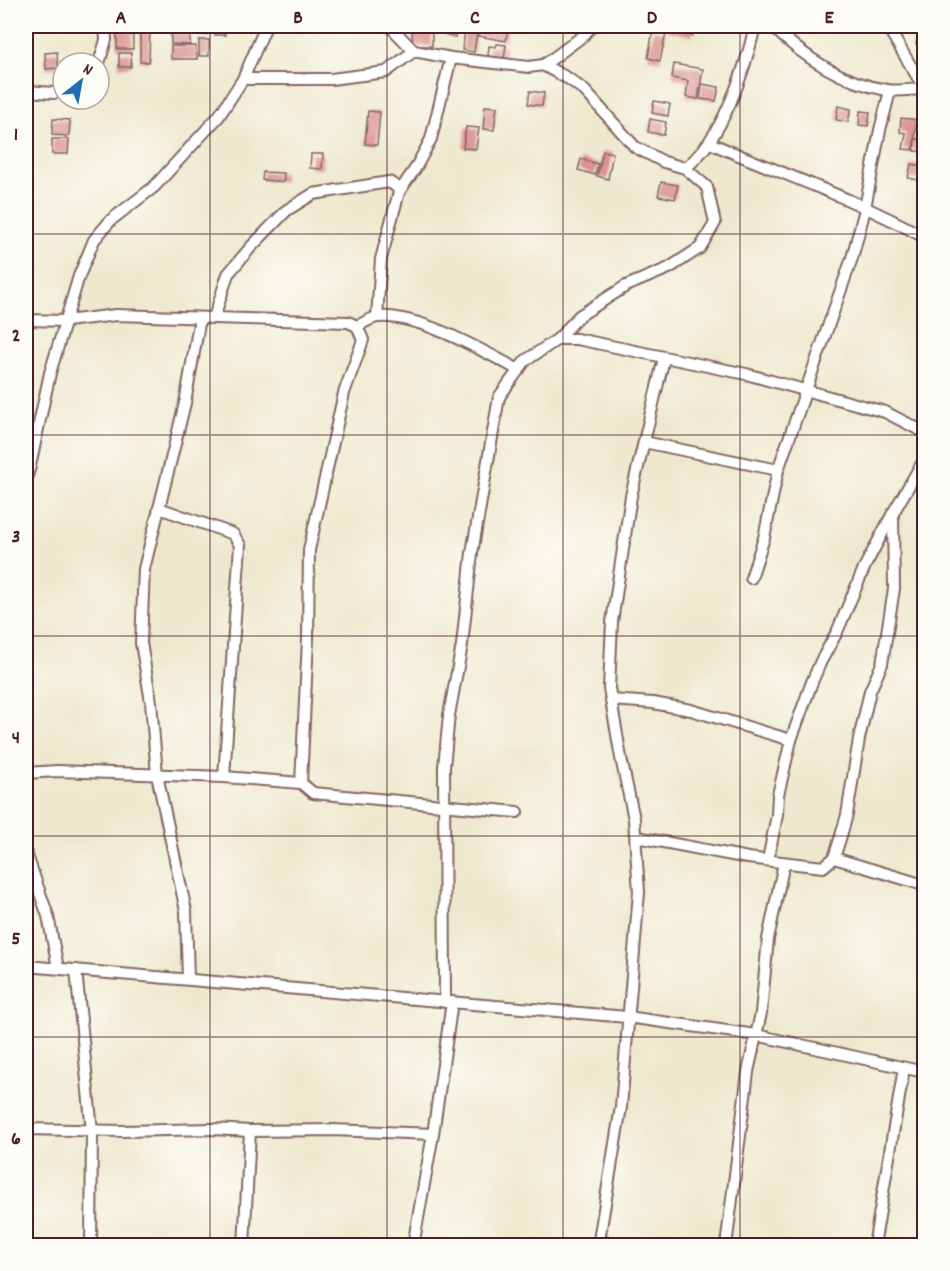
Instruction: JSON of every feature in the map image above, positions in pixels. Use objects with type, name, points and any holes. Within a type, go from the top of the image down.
[{"type":"street","points":[[103,51],[106,40],[105,26]]},
{"type":"street","points":[[26,480],[50,373],[79,276],[93,240],[111,219],[154,187],[219,116],[243,79],[266,26]]},
{"type":"street","points":[[390,26],[414,51],[451,58],[529,67],[543,66],[569,79],[585,92],[635,147],[664,162],[685,168],[707,188],[715,223],[700,248],[669,268],[626,286],[579,316],[558,339],[525,361],[499,397],[472,552],[462,645],[449,715],[443,805],[448,1002],[433,1134],[413,1245]]},
{"type":"street","points":[[543,66],[583,36],[592,26]]},
{"type":"street","points":[[685,168],[699,158],[710,143],[730,103],[755,26]]},
{"type":"street","points":[[772,26],[822,66],[855,82],[890,91],[924,88],[887,26]]},
{"type":"street","points":[[243,79],[332,79],[386,72],[414,51]]},
{"type":"street","points":[[377,316],[381,259],[399,192],[415,169],[431,139],[451,58]]},
{"type":"street","points":[[26,91],[51,93]]},
{"type":"street","points":[[751,578],[764,538],[778,470],[852,258],[865,206],[879,130],[890,91]]},
{"type":"street","points":[[710,143],[865,206],[924,237]]},
{"type":"street","points":[[214,318],[228,274],[250,247],[287,210],[313,194],[389,182],[397,187],[399,192]]},
{"type":"street","points":[[26,320],[66,321],[116,315],[348,322],[357,326],[363,340],[344,393],[309,550],[308,639],[301,783]]},
{"type":"street","points":[[357,326],[377,316],[409,320],[465,341],[519,370]]},
{"type":"street","points":[[188,979],[186,911],[157,775],[151,702],[141,643],[144,569],[185,403],[200,318]]},
{"type":"street","points":[[558,339],[577,339],[746,374],[885,412],[924,432]]},
{"type":"street","points":[[628,1245],[599,1243],[621,1107],[639,892],[636,837],[609,688],[612,622],[631,496],[664,358]]},
{"type":"street","points":[[644,442],[778,470]]},
{"type":"street","points":[[768,860],[777,815],[778,795],[791,740],[821,661],[837,633],[857,584],[893,513],[924,460]]},
{"type":"street","points":[[159,508],[233,534],[240,545],[224,777]]},
{"type":"street","points":[[636,837],[784,863],[823,867],[834,858],[847,815],[870,691],[882,664],[894,589],[893,513]]},
{"type":"street","points":[[611,700],[653,703],[691,710],[791,740]]},
{"type":"street","points":[[26,773],[57,771],[224,777],[301,783],[313,792],[517,812]]},
{"type":"street","points":[[26,853],[48,916],[58,968]]},
{"type":"street","points":[[834,858],[924,885]]},
{"type":"street","points":[[726,1245],[748,1072],[761,1013],[768,939],[784,863]]},
{"type":"street","points":[[26,966],[627,1017],[756,1035],[924,1072]]},
{"type":"street","points":[[76,970],[92,1131],[91,1245]]},
{"type":"street","points":[[874,1245],[904,1068]]},
{"type":"street","points":[[26,1129],[332,1130],[433,1134]]},
{"type":"street","points":[[244,1245],[250,1131]]},
{"type":"building","points":[[117,26],[133,26],[133,49],[117,49]]},
{"type":"building","points":[[140,26],[150,26],[149,62],[140,62]]},
{"type":"building","points":[[171,26],[206,26],[206,35],[190,35],[190,45],[171,44]]},
{"type":"building","points":[[215,26],[224,26],[225,35],[215,35]]},
{"type":"building","points":[[448,26],[457,26],[455,37],[446,35]]},
{"type":"building","points":[[466,26],[478,26],[474,52],[462,50]]},
{"type":"building","points":[[480,26],[508,28],[506,41],[478,36]]},
{"type":"building","points":[[667,26],[694,26],[692,36],[666,30]]},
{"type":"building","points":[[412,30],[432,30],[432,46],[413,46]]},
{"type":"building","points":[[653,30],[666,33],[660,61],[648,58]]},
{"type":"building","points":[[919,31],[924,33],[924,46],[916,44]]},
{"type":"building","points":[[199,40],[209,40],[209,56],[199,56]]},
{"type":"building","points":[[497,44],[506,45],[504,59],[488,56],[489,46],[496,47]]},
{"type":"building","points":[[171,46],[196,46],[197,59],[171,59]]},
{"type":"building","points":[[51,52],[51,69],[46,69],[45,53]]},
{"type":"building","points":[[119,53],[131,53],[131,67],[119,67]]},
{"type":"building","points":[[674,64],[703,69],[698,99],[686,97],[688,81],[672,78]]},
{"type":"building","points":[[702,84],[719,87],[716,101],[700,99]]},
{"type":"building","points":[[530,91],[544,93],[542,106],[528,104]]},
{"type":"building","points":[[654,101],[670,104],[668,116],[652,113]]},
{"type":"building","points":[[485,106],[497,107],[494,130],[483,129]]},
{"type":"building","points":[[838,106],[851,109],[848,122],[836,120]]},
{"type":"building","points":[[368,111],[380,112],[377,145],[365,144]]},
{"type":"building","points":[[860,111],[870,112],[868,126],[859,125]]},
{"type":"building","points":[[901,118],[917,120],[913,150],[903,149],[906,133],[900,132]]},
{"type":"building","points":[[53,119],[70,120],[69,136],[52,135]]},
{"type":"building","points":[[650,119],[666,122],[664,135],[648,132]]},
{"type":"building","points":[[466,127],[479,128],[476,149],[463,148]]},
{"type":"building","points":[[52,139],[69,139],[68,154],[52,154]]},
{"type":"building","points":[[915,139],[924,140],[924,152],[914,151]]},
{"type":"building","points":[[603,151],[613,153],[608,179],[597,176]]},
{"type":"building","points":[[311,154],[323,154],[322,169],[310,168]]},
{"type":"building","points":[[581,159],[598,164],[595,175],[578,170]]},
{"type":"building","points":[[911,164],[924,166],[924,181],[908,178]]},
{"type":"building","points":[[263,172],[284,173],[284,182],[262,180]]},
{"type":"building","points":[[661,182],[678,185],[675,199],[658,196]]}]
